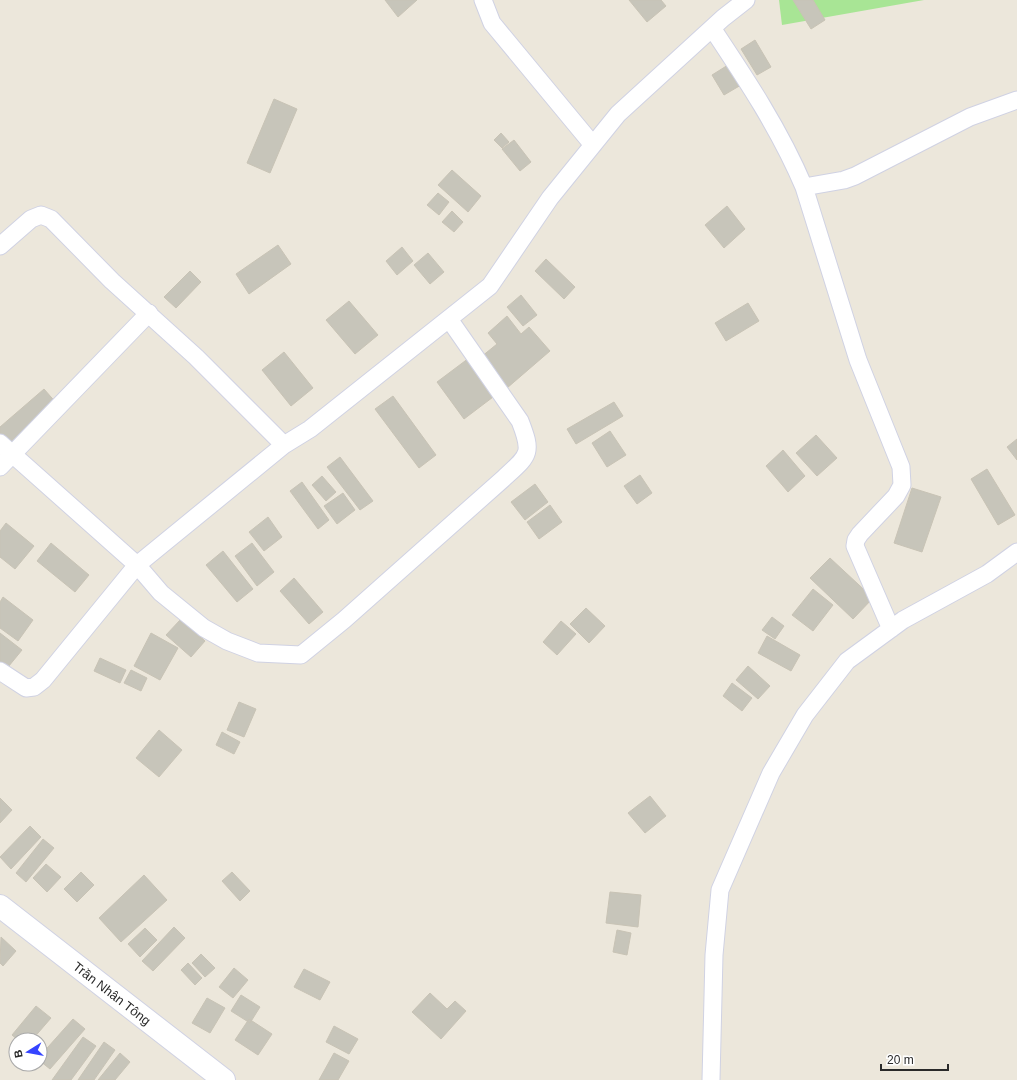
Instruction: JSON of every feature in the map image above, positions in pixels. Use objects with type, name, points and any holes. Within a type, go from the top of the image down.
[{"type":"street","points":[[483,0],[492,23],[593,145]]},
{"type":"street","points":[[0,671],[26,688],[34,687],[43,680],[137,565],[284,445],[310,429],[490,286],[550,198],[618,114],[712,28],[746,0]]},
{"type":"street","points":[[712,28],[770,117],[804,186],[858,360],[901,467],[902,485],[899,491],[860,534],[856,540],[855,546],[891,629]]},
{"type":"street","points":[[804,186],[844,180],[855,176],[970,117],[1017,100]]},
{"type":"street","points":[[0,246],[31,219],[41,215],[51,219],[112,281],[196,357],[284,445]]},
{"type":"street","points":[[0,467],[149,313]]},
{"type":"street","points":[[0,443],[137,565],[161,593],[204,628],[227,641],[258,653],[302,655],[350,615],[504,478],[524,460],[527,454],[526,438],[520,421],[449,319]]},
{"type":"street","points":[[711,1080],[714,955],[720,890],[771,773],[805,714],[847,661],[903,620],[987,574],[1017,552]]},
{"type":"street","name":"Trần Nhân Tông","points":[[0,906],[224,1080]]},
{"type":"green space","points":[[779,0],[924,0],[782,25]]},
{"type":"building","points":[[385,0],[417,0],[398,17]]},
{"type":"building","points":[[629,0],[661,0],[666,6],[647,22]]},
{"type":"building","points":[[793,0],[813,0],[825,20],[811,29]]},
{"type":"building","points":[[755,40],[771,67],[757,75],[741,49]]},
{"type":"building","points":[[728,65],[741,85],[724,95],[712,75]]},
{"type":"building","points":[[274,99],[297,109],[270,173],[247,163]]},
{"type":"building","points":[[501,133],[509,142],[502,148],[494,140]]},
{"type":"building","points":[[514,140],[531,162],[520,171],[502,149]]},
{"type":"building","points":[[452,170],[481,196],[468,212],[438,185]]},
{"type":"building","points":[[438,193],[449,202],[439,215],[427,205]]},
{"type":"building","points":[[727,206],[745,229],[724,248],[705,225]]},
{"type":"building","points":[[452,211],[463,222],[454,232],[442,222]]},
{"type":"building","points":[[278,245],[291,264],[249,294],[236,274]]},
{"type":"building","points":[[402,247],[413,261],[397,275],[386,261]]},
{"type":"building","points":[[428,253],[444,272],[430,284],[414,265]]},
{"type":"building","points":[[546,259],[575,287],[564,299],[535,271]]},
{"type":"building","points":[[190,271],[201,282],[176,308],[164,297]]},
{"type":"building","points":[[521,295],[537,315],[523,326],[507,307]]},
{"type":"building","points":[[349,301],[378,335],[355,354],[326,320]]},
{"type":"building","points":[[748,303],[759,321],[726,341],[715,323]]},
{"type":"building","points":[[507,316],[521,334],[529,327],[550,351],[507,388],[481,357],[497,344],[488,333]]},
{"type":"building","points":[[284,352],[313,388],[291,406],[262,370]]},
{"type":"building","points":[[469,358],[497,394],[464,419],[437,382]]},
{"type":"building","points":[[44,389],[58,405],[11,446],[0,433],[0,427]]},
{"type":"building","points":[[393,396],[436,455],[419,468],[375,409]]},
{"type":"building","points":[[614,402],[623,416],[576,444],[567,429]]},
{"type":"building","points":[[610,431],[626,455],[607,467],[592,443]]},
{"type":"building","points":[[816,435],[837,458],[817,476],[796,453]]},
{"type":"building","points":[[1017,439],[1017,460],[1007,447]]},
{"type":"building","points":[[783,450],[805,476],[788,492],[766,466]]},
{"type":"building","points":[[340,457],[373,501],[360,510],[327,467]]},
{"type":"building","points":[[987,469],[1015,515],[998,525],[971,479]]},
{"type":"building","points":[[640,475],[652,493],[637,504],[624,486]]},
{"type":"building","points":[[322,476],[336,492],[326,501],[312,485]]},
{"type":"building","points":[[302,482],[329,520],[318,529],[290,491]]},
{"type":"building","points":[[535,484],[548,502],[525,520],[511,502]]},
{"type":"building","points":[[912,488],[941,497],[922,552],[894,543]]},
{"type":"building","points":[[343,493],[355,510],[337,524],[324,506]]},
{"type":"building","points":[[550,505],[562,522],[539,539],[527,522]]},
{"type":"building","points":[[268,517],[282,537],[264,551],[249,532]]},
{"type":"building","points":[[6,523],[34,546],[15,569],[0,557],[0,531]]},
{"type":"building","points":[[51,543],[89,575],[75,592],[37,561]]},
{"type":"building","points":[[252,543],[274,572],[257,586],[235,556]]},
{"type":"building","points":[[223,551],[253,589],[237,602],[206,565]]},
{"type":"building","points":[[830,558],[873,598],[853,619],[810,578]]},
{"type":"building","points":[[294,578],[323,612],[309,624],[280,591]]},
{"type":"building","points":[[813,589],[833,605],[813,631],[792,615]]},
{"type":"building","points":[[3,597],[33,620],[18,641],[0,628],[0,602]]},
{"type":"building","points":[[586,608],[605,626],[589,643],[570,624]]},
{"type":"building","points":[[772,617],[784,626],[775,639],[762,630]]},
{"type":"building","points":[[181,619],[205,641],[191,657],[166,635]]},
{"type":"building","points":[[561,621],[576,634],[557,655],[543,642]]},
{"type":"building","points":[[0,633],[22,650],[4,672],[0,669]]},
{"type":"building","points":[[151,633],[178,648],[160,680],[134,666]]},
{"type":"building","points":[[767,636],[800,655],[791,671],[758,653]]},
{"type":"building","points":[[100,658],[126,670],[120,683],[94,671]]},
{"type":"building","points":[[748,666],[770,686],[758,699],[736,680]]},
{"type":"building","points":[[131,670],[147,678],[141,691],[124,683]]},
{"type":"building","points":[[732,683],[752,698],[742,711],[723,696]]},
{"type":"building","points":[[239,702],[256,709],[244,737],[227,730]]},
{"type":"building","points":[[159,730],[182,750],[159,777],[136,758]]},
{"type":"building","points":[[222,732],[240,742],[234,754],[216,745]]},
{"type":"building","points":[[650,796],[666,816],[645,833],[628,813]]},
{"type":"building","points":[[0,798],[12,810],[0,823]]},
{"type":"building","points":[[30,826],[41,837],[11,869],[0,857]]},
{"type":"building","points":[[43,839],[54,848],[26,882],[16,873]]},
{"type":"building","points":[[46,864],[61,877],[47,892],[33,878]]},
{"type":"building","points":[[81,872],[94,885],[77,902],[64,889]]},
{"type":"building","points":[[232,872],[250,891],[240,901],[222,881]]},
{"type":"building","points":[[144,875],[167,900],[121,942],[99,918]]},
{"type":"building","points":[[610,892],[641,895],[638,927],[606,923]]},
{"type":"building","points":[[174,927],[185,938],[153,971],[142,961]]},
{"type":"building","points":[[145,928],[157,940],[140,957],[128,944]]},
{"type":"building","points":[[617,930],[631,933],[627,955],[613,952]]},
{"type":"building","points":[[1,937],[16,951],[3,966],[0,963]]},
{"type":"building","points":[[201,954],[215,968],[205,977],[192,963]]},
{"type":"building","points":[[188,963],[202,978],[195,985],[181,970]]},
{"type":"building","points":[[234,968],[248,980],[233,998],[219,987]]},
{"type":"building","points":[[304,969],[330,982],[320,1000],[294,987]]},
{"type":"building","points":[[430,993],[447,1009],[455,1001],[466,1011],[441,1039],[412,1012]]},
{"type":"building","points":[[241,995],[260,1007],[250,1023],[231,1011]]},
{"type":"building","points":[[207,998],[225,1008],[210,1033],[192,1023]]},
{"type":"building","points":[[36,1006],[51,1018],[39,1032],[14,1032]]},
{"type":"building","points":[[73,1019],[85,1029],[50,1069],[48,1067],[48,1047]]},
{"type":"building","points":[[249,1019],[272,1034],[258,1055],[235,1040]]},
{"type":"building","points":[[334,1026],[358,1039],[349,1054],[326,1042]]},
{"type":"building","points":[[83,1037],[96,1046],[71,1080],[52,1080]]},
{"type":"building","points":[[104,1042],[115,1050],[94,1080],[78,1080]]},
{"type":"building","points":[[120,1053],[130,1062],[115,1080],[98,1080]]},
{"type":"building","points":[[334,1053],[349,1061],[338,1080],[319,1080]]}]
